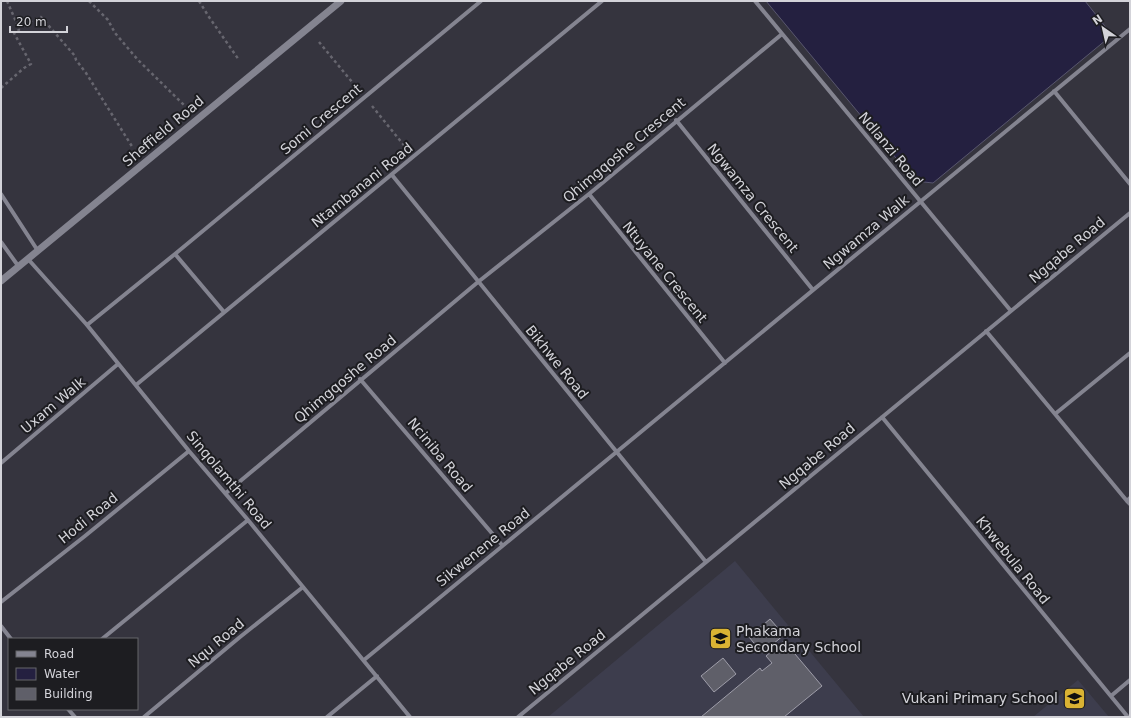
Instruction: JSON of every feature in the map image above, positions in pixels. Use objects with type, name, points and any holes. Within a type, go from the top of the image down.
[{"type":"street","name":"Sheffield Road","points":[[1,282],[341,1]]},
{"type":"street","name":"Somi Crescent","points":[[86,325],[175,254],[481,1]]},
{"type":"street","name":"Ntambanani Road","points":[[136,385],[602,1]]},
{"type":"street","name":"Ndlanzi Road","points":[[755,1],[1011,311]]},
{"type":"street","name":"Ngwamza Walk","points":[[616,452],[1130,29]]},
{"type":"street","name":"Qhimgqoshe Crescent","points":[[478,282],[589,194],[676,120],[782,34]]},
{"type":"street","points":[[1054,91],[1130,184]]},
{"type":"street","name":"Ngwamza Crescent","points":[[676,120],[813,290]]},
{"type":"street","name":"Bikhwe Road","points":[[392,175],[706,562]]},
{"type":"street","points":[[1,194],[38,251]]},
{"type":"street","name":"Ntuyane Crescent","points":[[589,194],[725,363]]},
{"type":"street","name":"Ngqabe Road","points":[[518,717],[1130,213]]},
{"type":"street","points":[[1,242],[19,267]]},
{"type":"street","points":[[175,254],[224,312]]},
{"type":"street","name":"Sinqolamthi Road","points":[[28,259],[86,325],[410,717]]},
{"type":"street","name":"Qhimgqoshe Road","points":[[226,493],[360,379],[478,282]]},
{"type":"street","points":[[986,331],[1129,501]]},
{"type":"street","points":[[1055,414],[1130,353]]},
{"type":"street","name":"Uxam Walk","points":[[1,463],[118,364]]},
{"type":"street","name":"Nciniba Road","points":[[360,379],[502,545]]},
{"type":"street","name":"Khwebula Road","points":[[882,417],[1128,717]]},
{"type":"street","name":"Hodi Road","points":[[1,602],[189,451]]},
{"type":"street","name":"Sikwenene Road","points":[[364,660],[616,452]]},
{"type":"street","points":[[103,638],[248,520]]},
{"type":"street","name":"Nqu Road","points":[[144,717],[303,587]]},
{"type":"street","points":[[1,626],[10,638]]},
{"type":"street","points":[[328,717],[377,676]]},
{"type":"street","points":[[1111,696],[1130,680]]},
{"type":"path","points":[[1,88],[24,68],[31,64],[18,44],[14,33],[19,30],[18,26],[7,1]]},
{"type":"path","points":[[89,1],[108,20],[115,34],[138,60],[185,106]]},
{"type":"path","points":[[199,1],[208,18],[239,60]]},
{"type":"path","points":[[18,26],[42,17],[76,56],[76,60],[86,73],[133,148]]},
{"type":"shaded area","name":"Phakama Secondary School","points":[[735,561],[864,717],[548,717]]},
{"type":"shaded area","name":"Vukani Primary School","points":[[1078,680],[1109,717],[1033,717]]},
{"type":"water","points":[[766,1],[1085,1],[1112,35],[933,183],[915,181]]},
{"type":"building","points":[[770,619],[784,635],[762,653],[749,637]]},
{"type":"building","points":[[784,641],[822,686],[784,717],[701,717],[760,668],[762,671],[772,663],[766,656]]},
{"type":"building","points":[[723,658],[736,674],[714,692],[701,676]]},
{"type":"place","name":"Phakama Secondary School","points":[[721,639]]},
{"type":"place","name":"Vukani Primary School","points":[[1074,698]]}]
